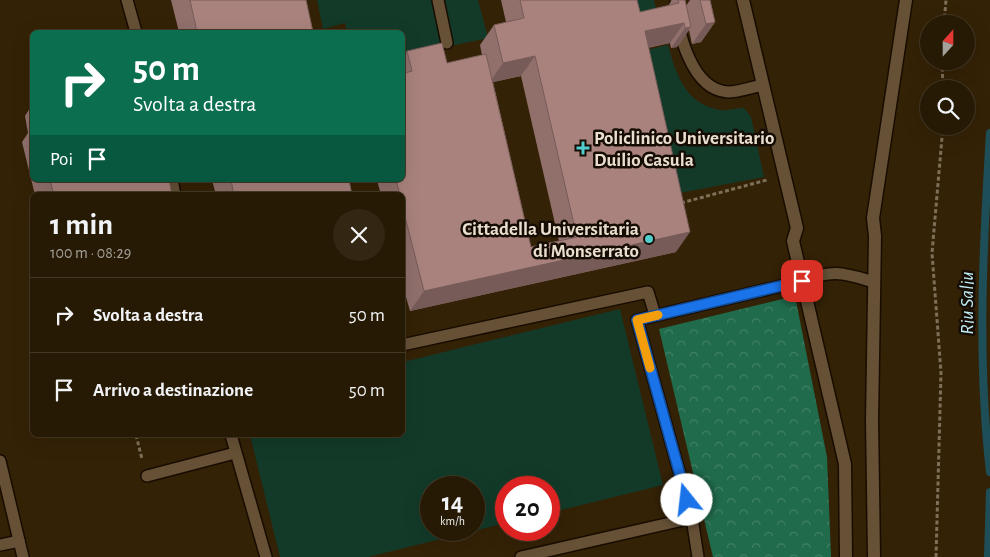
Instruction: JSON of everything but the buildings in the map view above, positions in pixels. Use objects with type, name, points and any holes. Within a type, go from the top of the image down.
[{"type":"street","points":[[743,0],[797,228],[793,241],[845,464],[846,557]]},
{"type":"street","points":[[874,557],[872,420],[875,236],[873,218],[906,0]]},
{"type":"lane","points":[[127,0],[135,30]]},
{"type":"lane","points":[[438,0],[447,43]]},
{"type":"lane","points":[[676,0],[685,52],[693,69],[709,84],[727,92],[763,85]]},
{"type":"lane","points":[[698,557],[692,518],[637,320],[802,281],[822,274],[842,272],[874,282]]},
{"type":"lane","points":[[405,344],[648,292],[655,315]]},
{"type":"lane","points":[[231,437],[266,557]]},
{"type":"lane","points":[[147,476],[235,453]]},
{"type":"lane","points":[[0,461],[2,480],[23,557]]},
{"type":"lane","points":[[521,557],[692,518]]},
{"type":"lane","points":[[0,546],[19,541]]},
{"type":"path","points":[[945,15],[946,0]]},
{"type":"path","points":[[936,557],[940,373],[932,252],[942,135]]},
{"type":"path","points":[[674,205],[784,176]]},
{"type":"path","points":[[137,437],[147,476]]},
{"type":"green space","points":[[317,0],[478,0],[488,38],[405,56],[405,30],[347,30],[345,23],[323,29]]},
{"type":"green space","points":[[628,0],[654,0],[659,22],[633,27]]},
{"type":"green space","points":[[668,45],[684,87],[699,102],[721,110],[744,108],[751,117],[764,177],[669,195],[633,53]]},
{"type":"green space","points":[[795,296],[827,457],[831,557],[713,557],[659,329]]},
{"type":"green space","points":[[620,309],[663,485],[560,510],[560,476],[495,476],[495,526],[485,528],[485,476],[420,476],[420,541],[433,541],[368,557],[280,557],[250,437],[405,437],[405,362]]},
{"type":"waterway","name":"Riu Saliu","points":[[990,133],[982,302],[982,345],[990,472]]},
{"type":"waterway","name":"Riu Saliu","points":[[988,557],[990,492]]},
{"type":"slow traffic","points":[[650,368],[637,320],[658,315]]},
{"type":"place","name":"Policlinico Universitario Duilio Casula","points":[[583,148]]},
{"type":"place","name":"Cittadella Universitaria di Monserrato","points":[[649,239]]},
{"type":"route","points":[[687,500],[637,320],[802,281]]}]
